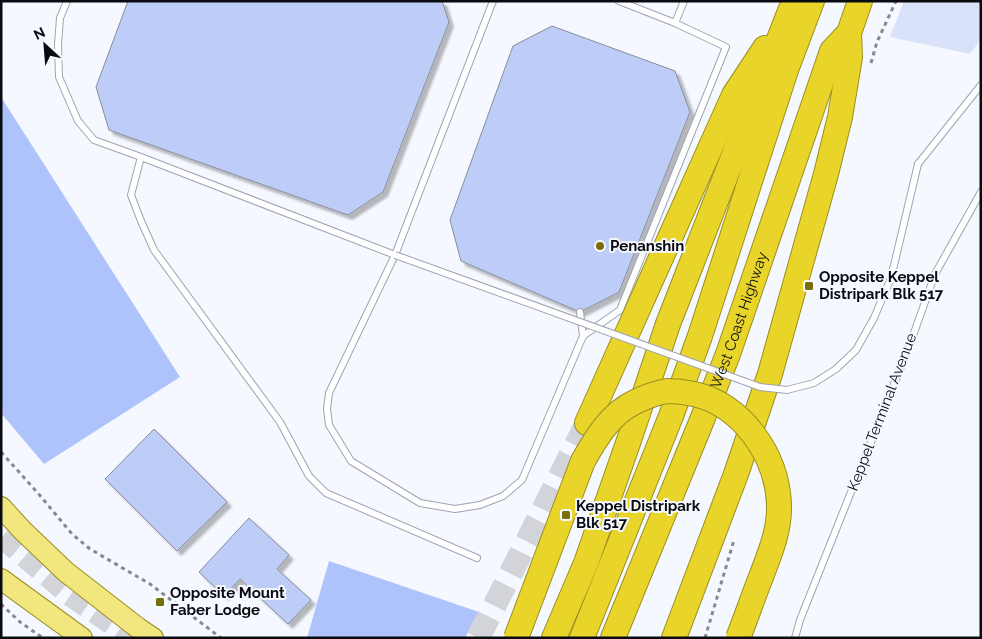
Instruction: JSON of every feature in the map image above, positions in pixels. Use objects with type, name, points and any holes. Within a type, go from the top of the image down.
[{"type":"highway","name":"West Coast Highway","points":[[583,635],[672,416],[700,336],[786,70],[812,1]]},
{"type":"highway","name":"West Coast Highway","points":[[613,636],[728,354],[832,51],[849,33],[860,1]]},
{"type":"highway","points":[[586,423],[734,95],[792,6]]},
{"type":"highway","points":[[554,638],[589,554],[668,324],[792,6]]},
{"type":"highway","points":[[674,638],[733,483],[773,365],[840,117],[850,57],[849,33]]},
{"type":"highway","points":[[516,638],[583,461],[595,440],[617,414],[633,402],[652,394],[668,391],[706,397],[722,405],[749,429],[762,446],[771,465],[779,503],[779,518],[775,539],[738,638]]},
{"type":"main road","points":[[1,507],[66,572],[153,638]]},
{"type":"main road","points":[[1,579],[82,638]]},
{"type":"lane","points":[[68,1],[60,18],[58,44],[59,77],[78,121],[94,140],[395,255],[760,387],[788,390],[814,383],[836,369],[856,350],[874,318],[891,278],[918,164],[981,85]]},
{"type":"lane","points":[[493,1],[395,255],[329,393],[327,409],[329,424],[351,461],[420,503],[455,508],[480,505],[503,496],[522,480],[584,336],[620,310],[726,47],[675,23],[621,2]]},
{"type":"lane","points":[[675,23],[684,1]]},
{"type":"lane","points":[[141,157],[131,195],[154,250],[280,422],[309,476],[326,494],[477,558]]},
{"type":"lane","name":"Keppel Terminal Avenue","points":[[795,638],[800,620],[910,344],[935,274],[981,192]]},
{"type":"lane","points":[[580,312],[584,336]]},
{"type":"path","points":[[1,452],[72,534],[90,549],[150,584],[221,638]]},
{"type":"path","points":[[1,604],[20,622],[43,638]]},
{"type":"shaded area","points":[[904,1],[981,1],[981,39],[970,54],[890,37]]},
{"type":"shaded area","points":[[1,97],[180,377],[44,464],[1,413]]},
{"type":"shaded area","points":[[329,561],[479,612],[465,638],[307,638]]},
{"type":"building","points":[[128,1],[442,1],[449,22],[383,192],[348,215],[109,130],[96,87]]},
{"type":"building","points":[[552,26],[675,71],[690,112],[619,292],[580,312],[461,261],[450,220],[513,46]]},
{"type":"building","points":[[154,429],[227,502],[177,551],[105,479]]},
{"type":"building","points":[[249,518],[289,555],[277,569],[311,600],[288,624],[240,579],[224,596],[199,572]]},
{"type":"tunnel","points":[[478,638],[587,423]]},
{"type":"tunnel","points":[[1,538],[68,595],[130,638]]},
{"type":"place","name":"Penanshin","points":[[600,246]]},
{"type":"place","name":"Opposite Keppel Distripark Blk 517","points":[[809,286]]},
{"type":"place","name":"Keppel Distripark Blk 517","points":[[566,515]]},
{"type":"place","name":"Opposite Mount Faber Lodge","points":[[160,602]]}]
